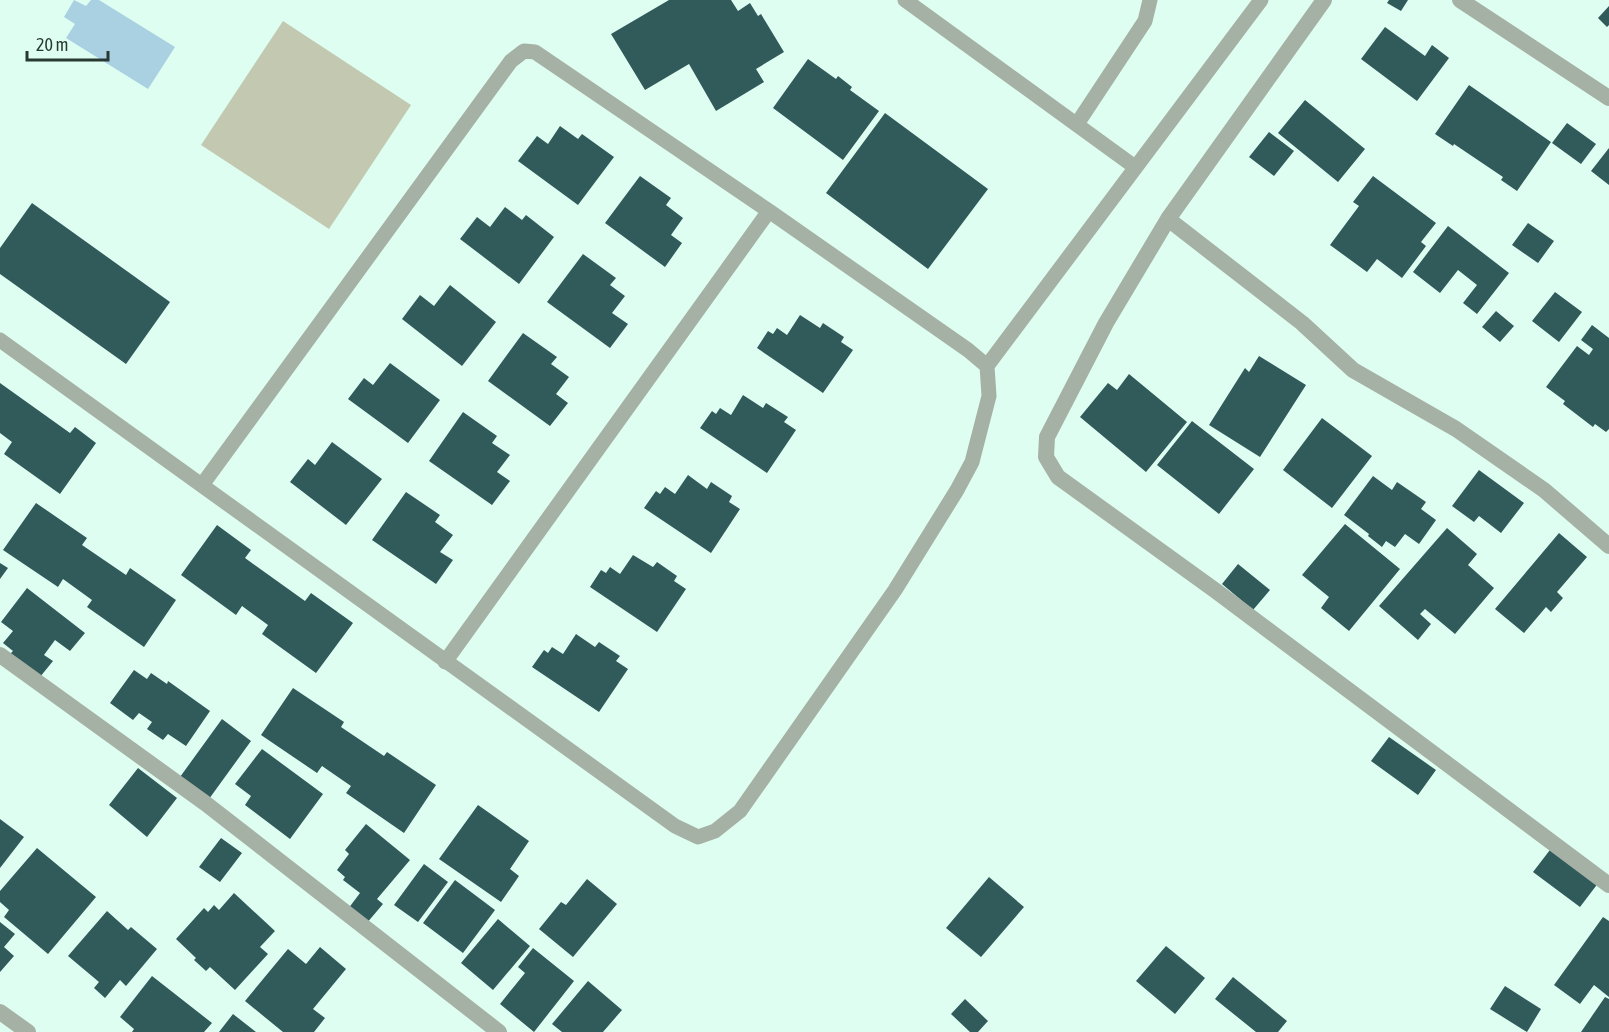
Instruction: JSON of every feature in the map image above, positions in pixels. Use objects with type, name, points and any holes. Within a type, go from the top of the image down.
[{"type":"street","points":[[1324,0],[1168,219],[1106,323],[1047,437],[1046,457],[1058,477],[1216,591],[1609,885]]},
{"type":"street","points":[[1470,3],[1609,98]]},
{"type":"street","points":[[1168,219],[1302,322],[1353,370],[1456,429],[1544,489],[1609,546]]},
{"type":"street","points":[[0,655],[206,803],[499,1032]]},
{"type":"street","points":[[0,1012],[28,1032]]},
{"type":"lane","points":[[905,0],[1135,167]]},
{"type":"lane","points":[[1077,124],[1145,21],[1150,0]]},
{"type":"lane","points":[[0,340],[675,826],[698,837],[715,831],[740,811],[895,590],[972,462],[989,396],[987,366],[1261,0]]},
{"type":"lane","points":[[202,485],[511,61],[524,51],[535,52],[769,211],[968,350],[987,366]]},
{"type":"lane","points":[[446,662],[769,211]]},
{"type":"green space","points":[[283,21],[411,105],[329,229],[201,145]]},
{"type":"water","points":[[74,0],[86,6],[91,0],[99,0],[175,47],[148,89],[66,38],[75,24],[64,17]]},
{"type":"building","points":[[669,0],[731,0],[738,11],[750,3],[758,16],[761,14],[784,52],[756,69],[764,82],[716,111],[689,64],[645,90],[611,34]]},
{"type":"building","points":[[1389,0],[1408,0],[1401,11],[1387,3]]},
{"type":"building","points":[[1609,6],[1609,25],[1607,27],[1598,18]]},
{"type":"building","points":[[1385,27],[1425,56],[1432,45],[1449,58],[1417,101],[1361,59]]},
{"type":"building","points":[[808,59],[836,79],[838,76],[852,87],[850,90],[879,111],[843,160],[773,108]]},
{"type":"building","points":[[1469,85],[1551,142],[1517,191],[1501,180],[1503,177],[1435,134]]},
{"type":"building","points":[[1305,100],[1365,149],[1338,182],[1278,133]]},
{"type":"building","points":[[885,113],[988,189],[928,269],[826,193]]},
{"type":"building","points":[[1567,123],[1596,144],[1581,164],[1552,143]]},
{"type":"building","points":[[560,126],[578,139],[582,134],[614,157],[578,205],[518,161],[537,136],[548,144]]},
{"type":"building","points":[[1269,132],[1294,151],[1274,176],[1249,157]]},
{"type":"building","points":[[1609,148],[1609,185],[1591,171]]},
{"type":"building","points":[[640,176],[671,198],[666,205],[683,218],[671,235],[682,243],[665,267],[605,223]]},
{"type":"building","points":[[1373,176],[1436,223],[1421,242],[1426,246],[1402,278],[1377,259],[1367,272],[1330,245],[1359,206],[1353,202]]},
{"type":"building","points":[[32,203],[170,302],[126,364],[0,274],[0,248]]},
{"type":"building","points":[[505,207],[522,220],[526,215],[554,237],[519,284],[460,239],[477,217],[490,227]]},
{"type":"building","points":[[1528,223],[1554,241],[1538,263],[1512,245]]},
{"type":"building","points":[[1448,226],[1509,273],[1477,314],[1463,303],[1477,285],[1458,270],[1440,293],[1413,272]]},
{"type":"building","points":[[583,254],[616,278],[610,285],[625,296],[612,313],[628,324],[610,348],[547,302]]},
{"type":"building","points":[[450,285],[496,322],[462,366],[402,319],[420,295],[434,306]]},
{"type":"building","points":[[1555,292],[1582,312],[1559,342],[1532,321]]},
{"type":"building","points":[[1496,311],[1514,326],[1500,342],[1482,327]]},
{"type":"building","points":[[800,315],[820,328],[823,323],[844,337],[841,342],[853,350],[823,393],[757,348],[768,331],[773,334],[777,328],[787,335]]},
{"type":"building","points":[[1592,325],[1609,338],[1609,429],[1606,432],[1595,424],[1593,427],[1563,404],[1565,401],[1546,387],[1577,346],[1589,355],[1593,349],[1581,340]]},
{"type":"building","points":[[523,333],[557,357],[551,364],[569,377],[556,394],[568,403],[550,426],[488,381]]},
{"type":"building","points":[[1259,356],[1306,385],[1260,457],[1209,425],[1245,368],[1249,372]]},
{"type":"building","points":[[390,363],[440,400],[408,443],[348,399],[364,378],[373,385]]},
{"type":"building","points":[[1129,374],[1187,422],[1146,472],[1080,417],[1108,383],[1117,390]]},
{"type":"building","points":[[0,383],[70,433],[75,427],[96,443],[60,494],[4,454],[12,442],[0,433]]},
{"type":"building","points":[[743,395],[763,408],[766,403],[788,417],[784,422],[796,430],[767,473],[700,428],[712,411],[716,414],[720,408],[731,415]]},
{"type":"building","points":[[463,412],[497,436],[492,443],[510,455],[497,472],[510,481],[492,505],[429,461]]},
{"type":"building","points":[[1322,418],[1372,456],[1332,508],[1283,470]]},
{"type":"building","points":[[1192,421],[1254,469],[1219,514],[1157,465]]},
{"type":"building","points":[[332,442],[382,479],[346,525],[290,482],[308,459],[315,465]]},
{"type":"building","points":[[1479,470],[1524,503],[1501,533],[1479,516],[1474,522],[1452,506]]},
{"type":"building","points":[[688,475],[707,489],[711,482],[732,496],[729,502],[740,509],[711,553],[644,508],[656,491],[660,494],[665,487],[675,494]]},
{"type":"building","points":[[1373,476],[1392,490],[1397,482],[1426,502],[1421,509],[1436,520],[1419,544],[1405,534],[1395,547],[1386,541],[1382,547],[1344,515]]},
{"type":"building","points":[[406,492],[440,515],[435,522],[453,535],[440,552],[453,560],[436,584],[372,540]]},
{"type":"building","points":[[36,503],[87,538],[82,545],[126,575],[130,568],[176,600],[144,647],[87,607],[92,600],[63,579],[58,587],[3,550]]},
{"type":"building","points":[[1345,524],[1400,569],[1349,631],[1321,608],[1329,597],[1302,575]]},
{"type":"building","points":[[217,525],[251,550],[245,558],[305,601],[311,593],[353,623],[316,673],[262,634],[268,625],[242,606],[236,615],[181,575]]},
{"type":"building","points":[[1447,528],[1477,554],[1468,565],[1494,588],[1455,634],[1425,609],[1420,614],[1431,624],[1418,640],[1379,606]]},
{"type":"building","points":[[1559,533],[1587,557],[1557,592],[1563,598],[1551,612],[1546,607],[1524,633],[1495,609]]},
{"type":"building","points":[[633,555],[653,567],[657,562],[677,576],[674,581],[686,589],[657,632],[590,587],[601,570],[606,573],[610,567],[620,574]]},
{"type":"building","points":[[0,563],[8,568],[0,579]]},
{"type":"building","points":[[1238,564],[1270,590],[1253,610],[1222,584]]},
{"type":"building","points":[[27,588],[85,633],[70,651],[55,640],[44,655],[53,661],[40,677],[10,654],[13,651],[3,643],[13,631],[1,622]]},
{"type":"building","points":[[576,634],[595,647],[599,642],[620,656],[616,661],[628,669],[599,712],[532,667],[544,650],[548,653],[552,647],[563,654]]},
{"type":"building","points":[[134,670],[147,679],[151,673],[167,684],[168,681],[210,711],[186,746],[168,734],[163,740],[147,729],[152,722],[139,713],[133,720],[110,703]]},
{"type":"building","points":[[293,688],[344,722],[341,727],[384,756],[387,752],[436,785],[404,833],[346,793],[351,786],[322,766],[317,773],[261,735]]},
{"type":"building","points":[[222,719],[251,741],[209,799],[180,777]]},
{"type":"building","points":[[1389,737],[1436,770],[1418,795],[1371,761]]},
{"type":"building","points":[[262,749],[323,794],[290,839],[245,805],[251,796],[235,784]]},
{"type":"building","points":[[138,768],[177,798],[147,837],[109,805]]},
{"type":"building","points":[[478,805],[529,841],[510,869],[519,876],[501,902],[439,859]]},
{"type":"building","points":[[0,819],[24,837],[0,868]]},
{"type":"building","points":[[366,824],[410,860],[377,899],[383,904],[366,924],[348,909],[360,893],[343,880],[345,877],[337,870],[349,854],[345,850]]},
{"type":"building","points":[[221,838],[242,853],[220,882],[199,867]]},
{"type":"building","points":[[1553,846],[1599,882],[1580,907],[1533,872]]},
{"type":"building","points":[[37,848],[96,897],[48,954],[4,917],[9,910],[0,902],[0,891]]},
{"type":"building","points":[[424,864],[448,882],[418,922],[394,905]]},
{"type":"building","points":[[989,877],[1024,907],[981,957],[946,928]]},
{"type":"building","points":[[587,879],[617,904],[573,957],[539,929],[561,902],[566,905]]},
{"type":"building","points":[[455,880],[495,910],[463,953],[423,923]]},
{"type":"building","points":[[234,893],[275,931],[260,947],[268,954],[235,990],[210,967],[206,971],[176,939],[204,908],[208,912],[214,905],[219,910]]},
{"type":"building","points":[[107,911],[128,930],[131,927],[157,949],[126,986],[120,980],[105,998],[94,988],[99,982],[68,956]]},
{"type":"building","points":[[1603,917],[1609,921],[1609,997],[1594,985],[1580,1004],[1554,985]]},
{"type":"building","points":[[498,919],[530,946],[493,990],[461,963]]},
{"type":"building","points":[[0,922],[15,934],[4,947],[14,956],[0,972]]},
{"type":"building","points":[[1166,946],[1205,978],[1175,1014],[1136,981]]},
{"type":"building","points":[[320,947],[346,969],[313,1009],[325,1018],[314,1032],[283,1032],[245,1001],[288,949],[306,964]]},
{"type":"building","points":[[533,948],[574,981],[534,1032],[500,1004],[525,973],[518,967]]},
{"type":"building","points":[[152,976],[212,1023],[204,1032],[132,1032],[134,1029],[120,1017]]},
{"type":"building","points":[[1233,977],[1287,1021],[1278,1032],[1256,1032],[1215,999]]},
{"type":"building","points":[[588,981],[622,1010],[603,1032],[562,1032],[552,1024]]},
{"type":"building","points":[[1505,986],[1541,1009],[1527,1032],[1490,1009]]},
{"type":"building","points":[[1605,997],[1609,999],[1609,1032],[1581,1032]]},
{"type":"building","points":[[965,999],[988,1021],[978,1032],[970,1032],[951,1014]]},
{"type":"building","points":[[233,1014],[256,1032],[219,1032]]}]
